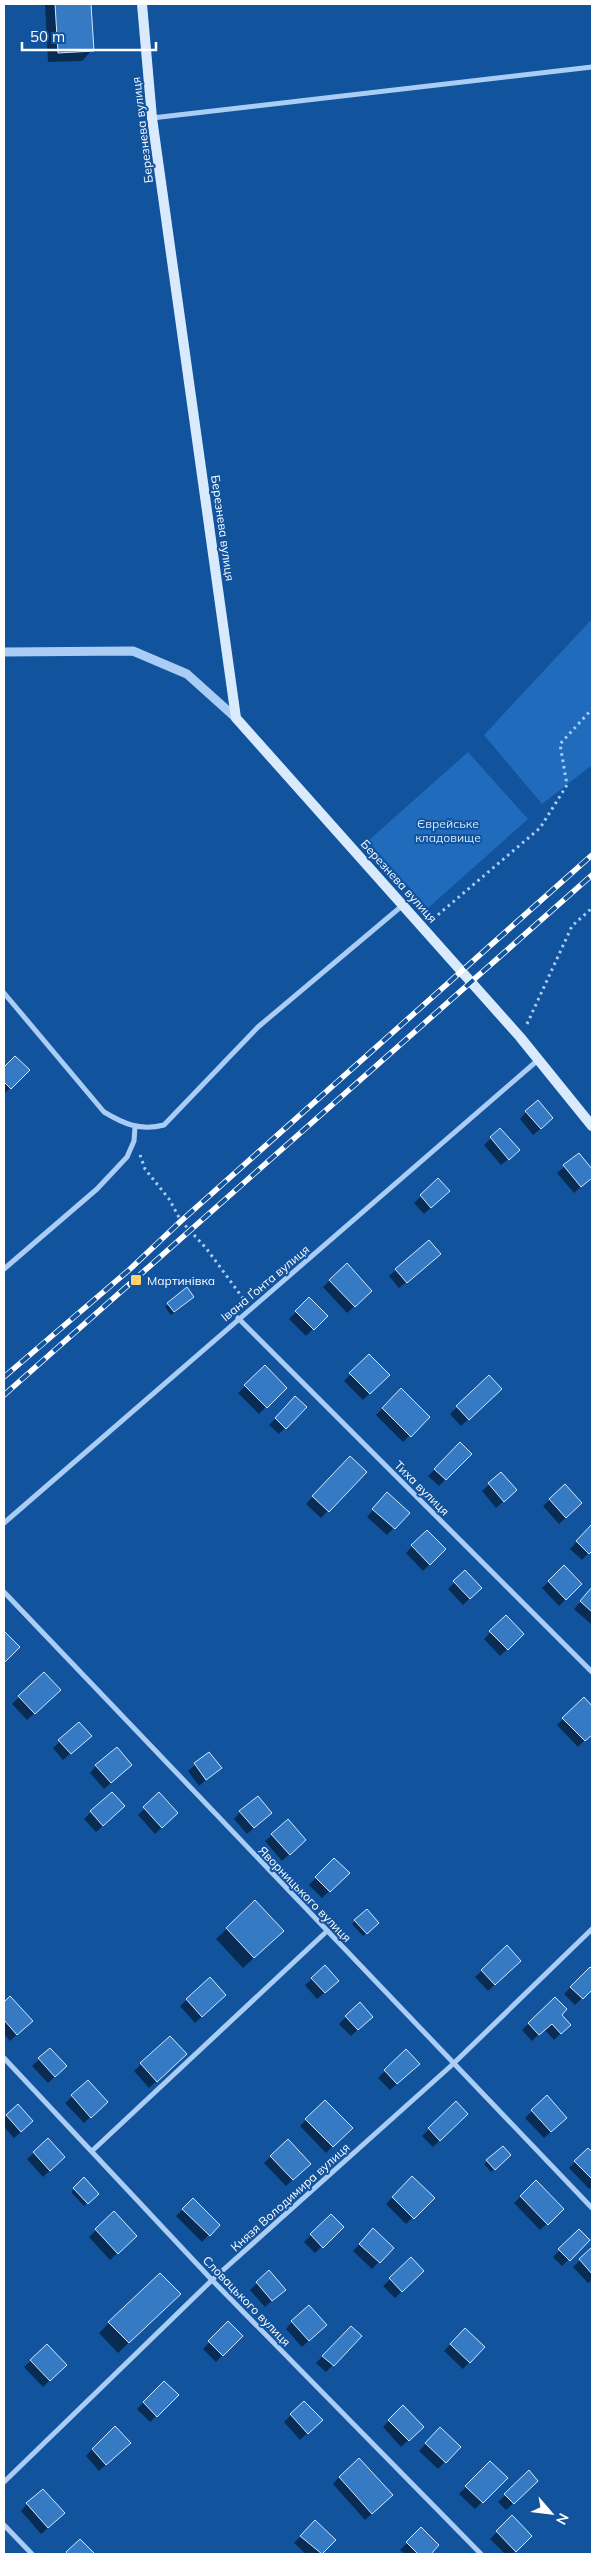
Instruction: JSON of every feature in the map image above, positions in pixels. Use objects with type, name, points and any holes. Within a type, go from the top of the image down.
[{"type":"main road","name":"Березнева вулиця","points":[[142,4],[152,118],[236,718],[520,1036]]},
{"type":"main road","points":[[520,1036],[592,1126]]},
{"type":"street","points":[[152,118],[592,67]]},
{"type":"street","points":[[4,652],[133,651],[187,674],[236,718]]},
{"type":"street","points":[[4,993],[104,1112],[122,1123],[135,1127],[150,1128],[164,1125],[258,1027],[403,904]]},
{"type":"street","name":"Івана Ґонта вулиця","points":[[4,1523],[238,1318],[252,1309],[539,1059]]},
{"type":"street","points":[[4,1269],[97,1189],[127,1157],[134,1141],[135,1127]]},
{"type":"street","name":"Тиха вулиця","points":[[238,1318],[592,1672]]},
{"type":"street","name":"Яворницького вулиця","points":[[4,1592],[326,1932],[592,2208]]},
{"type":"street","name":"Князя Володимира вулиця","points":[[4,2482],[212,2280],[453,2064],[592,1929]]},
{"type":"street","points":[[92,2151],[326,1932]]},
{"type":"street","name":"Словацького вулиця","points":[[4,2058],[212,2280],[481,2554]]},
{"type":"street","points":[[4,2525],[32,2554]]},
{"type":"path","points":[[423,927],[540,828],[567,785],[560,744],[592,709]]},
{"type":"path","points":[[520,1036],[572,926],[592,908]]},
{"type":"path","points":[[134,1141],[145,1169],[169,1199],[181,1221],[206,1248],[230,1283],[252,1309]]},
{"type":"green space","points":[[592,619],[592,765],[542,804],[484,735]]},
{"type":"green space","name":"Єврейське кладовище","points":[[468,752],[528,819],[428,908],[368,841]]},
{"type":"building","points":[[55,4],[91,4],[94,51],[58,53]]},
{"type":"building","points":[[15,1056],[30,1070],[11,1089],[4,1082],[4,1067]]},
{"type":"building","points":[[538,1100],[553,1118],[541,1129],[525,1111]]},
{"type":"building","points":[[500,1128],[520,1150],[509,1160],[490,1137]]},
{"type":"building","points":[[579,1153],[592,1169],[592,1178],[581,1187],[563,1165]]},
{"type":"building","points":[[438,1178],[450,1191],[431,1208],[420,1195]]},
{"type":"building","points":[[429,1240],[441,1254],[407,1283],[395,1269]]},
{"type":"building","points":[[347,1263],[372,1291],[355,1307],[329,1280]]},
{"type":"building","points":[[187,1287],[194,1297],[174,1312],[167,1303]]},
{"type":"building","points":[[309,1297],[328,1316],[314,1330],[295,1311]]},
{"type":"building","points":[[369,1354],[390,1375],[370,1394],[349,1373]]},
{"type":"building","points":[[265,1365],[287,1388],[267,1408],[244,1385]]},
{"type":"building","points":[[489,1375],[502,1389],[469,1420],[456,1406]]},
{"type":"building","points":[[401,1388],[430,1417],[411,1437],[382,1408]]},
{"type":"building","points":[[295,1396],[307,1407],[286,1429],[275,1418]]},
{"type":"building","points":[[460,1442],[472,1454],[446,1480],[434,1469]]},
{"type":"building","points":[[350,1456],[367,1472],[329,1512],[312,1496]]},
{"type":"building","points":[[501,1472],[517,1490],[504,1502],[488,1483]]},
{"type":"building","points":[[565,1484],[582,1503],[566,1518],[549,1499]]},
{"type":"building","points":[[387,1492],[410,1513],[395,1529],[372,1509]]},
{"type":"building","points":[[592,1524],[592,1551],[589,1554],[576,1541]]},
{"type":"building","points":[[427,1530],[446,1549],[430,1565],[411,1545]]},
{"type":"building","points":[[564,1565],[582,1584],[566,1600],[548,1581]]},
{"type":"building","points":[[465,1570],[482,1588],[470,1599],[453,1581]]},
{"type":"building","points":[[592,1587],[592,1612],[580,1601]]},
{"type":"building","points":[[506,1615],[524,1634],[508,1650],[489,1631]]},
{"type":"building","points":[[4,1631],[20,1647],[4,1663]]},
{"type":"building","points":[[44,1672],[61,1690],[35,1714],[18,1696]]},
{"type":"building","points":[[584,1697],[592,1706],[592,1735],[585,1741],[562,1718]]},
{"type":"building","points":[[79,1722],[92,1736],[71,1754],[58,1740]]},
{"type":"building","points":[[117,1747],[132,1765],[111,1783],[95,1765]]},
{"type":"building","points":[[209,1752],[222,1768],[206,1780],[194,1763]]},
{"type":"building","points":[[112,1792],[125,1806],[103,1826],[90,1811]]},
{"type":"building","points":[[159,1792],[178,1813],[162,1828],[143,1807]]},
{"type":"building","points":[[258,1796],[272,1813],[254,1828],[239,1811]]},
{"type":"building","points":[[288,1819],[306,1840],[290,1855],[271,1834]]},
{"type":"building","points":[[334,1858],[350,1873],[330,1892],[315,1877]]},
{"type":"building","points":[[255,1900],[284,1931],[254,1958],[226,1928]]},
{"type":"building","points":[[367,1909],[379,1923],[367,1934],[354,1920]]},
{"type":"building","points":[[507,1945],[521,1961],[495,1985],[481,1970]]},
{"type":"building","points":[[325,1965],[339,1981],[325,1993],[311,1978]]},
{"type":"building","points":[[590,1967],[592,1969],[592,1990],[583,1999],[570,1987]]},
{"type":"building","points":[[210,1977],[226,1995],[202,2017],[186,1999]]},
{"type":"building","points":[[10,1996],[33,2021],[17,2035],[4,2020],[4,2002]]},
{"type":"building","points":[[555,1997],[567,2009],[562,2015],[571,2025],[561,2034],[552,2024],[539,2035],[528,2023]]},
{"type":"building","points":[[360,2002],[373,2017],[358,2030],[345,2016]]},
{"type":"building","points":[[170,2036],[187,2054],[157,2082],[140,2063]]},
{"type":"building","points":[[50,2048],[67,2066],[55,2077],[38,2058]]},
{"type":"building","points":[[406,2049],[420,2064],[397,2084],[384,2070]]},
{"type":"building","points":[[88,2080],[108,2102],[91,2118],[71,2095]]},
{"type":"building","points":[[547,2095],[567,2118],[551,2132],[531,2110]]},
{"type":"building","points":[[325,2100],[353,2128],[333,2147],[305,2119]]},
{"type":"building","points":[[456,2101],[468,2114],[440,2141],[428,2128]]},
{"type":"building","points":[[18,2104],[33,2121],[21,2132],[6,2115]]},
{"type":"building","points":[[48,2138],[65,2157],[50,2171],[33,2152]]},
{"type":"building","points":[[288,2139],[311,2164],[293,2180],[270,2156]]},
{"type":"building","points":[[503,2146],[511,2155],[495,2170],[486,2160]]},
{"type":"building","points":[[588,2148],[592,2152],[592,2179],[574,2161]]},
{"type":"building","points":[[412,2176],[435,2198],[414,2219],[392,2197]]},
{"type":"building","points":[[84,2177],[99,2194],[88,2204],[73,2188]]},
{"type":"building","points":[[536,2180],[564,2209],[548,2225],[520,2196]]},
{"type":"building","points":[[193,2198],[220,2225],[210,2236],[182,2209]]},
{"type":"building","points":[[114,2211],[137,2236],[118,2254],[95,2229]]},
{"type":"building","points":[[331,2214],[344,2227],[323,2248],[310,2234]]},
{"type":"building","points":[[373,2228],[394,2248],[380,2263],[359,2244]]},
{"type":"building","points":[[579,2229],[590,2240],[570,2261],[558,2249]]},
{"type":"building","points":[[592,2247],[592,2274],[579,2259]]},
{"type":"building","points":[[411,2257],[424,2271],[402,2292],[389,2278]]},
{"type":"building","points":[[269,2270],[286,2290],[272,2301],[256,2282]]},
{"type":"building","points":[[160,2273],[181,2294],[129,2343],[108,2322]]},
{"type":"building","points":[[309,2305],[327,2325],[309,2341],[291,2321]]},
{"type":"building","points":[[228,2321],[243,2336],[223,2356],[208,2341]]},
{"type":"building","points":[[351,2326],[362,2336],[334,2366],[322,2356]]},
{"type":"building","points":[[465,2328],[485,2347],[470,2363],[450,2344]]},
{"type":"building","points":[[47,2344],[67,2365],[50,2381],[30,2360]]},
{"type":"building","points":[[164,2381],[179,2395],[157,2417],[143,2402]]},
{"type":"building","points":[[304,2401],[323,2420],[308,2434],[290,2414]]},
{"type":"building","points":[[403,2405],[424,2427],[409,2441],[388,2420]]},
{"type":"building","points":[[115,2426],[131,2443],[106,2465],[92,2449]]},
{"type":"building","points":[[440,2427],[461,2447],[446,2463],[425,2443]]},
{"type":"building","points":[[359,2458],[393,2495],[372,2514],[339,2477]]},
{"type":"building","points":[[490,2461],[508,2478],[483,2503],[465,2486]]},
{"type":"building","points":[[529,2470],[538,2481],[514,2504],[504,2494]]},
{"type":"building","points":[[43,2489],[65,2513],[48,2528],[26,2503]]},
{"type":"building","points":[[512,2515],[532,2536],[516,2552],[496,2531]]},
{"type":"building","points":[[315,2520],[336,2540],[322,2554],[300,2536]]},
{"type":"building","points":[[421,2527],[439,2545],[431,2554],[418,2554],[406,2542]]},
{"type":"building","points":[[80,2539],[95,2554],[68,2554],[66,2552]]},
{"type":"railway","points":[[4,1377],[129,1270],[181,1221],[592,855]]},
{"type":"railway","points":[[4,1395],[592,875]]},
{"type":"place","name":"Мартинівка","points":[[136,1280]]}]
